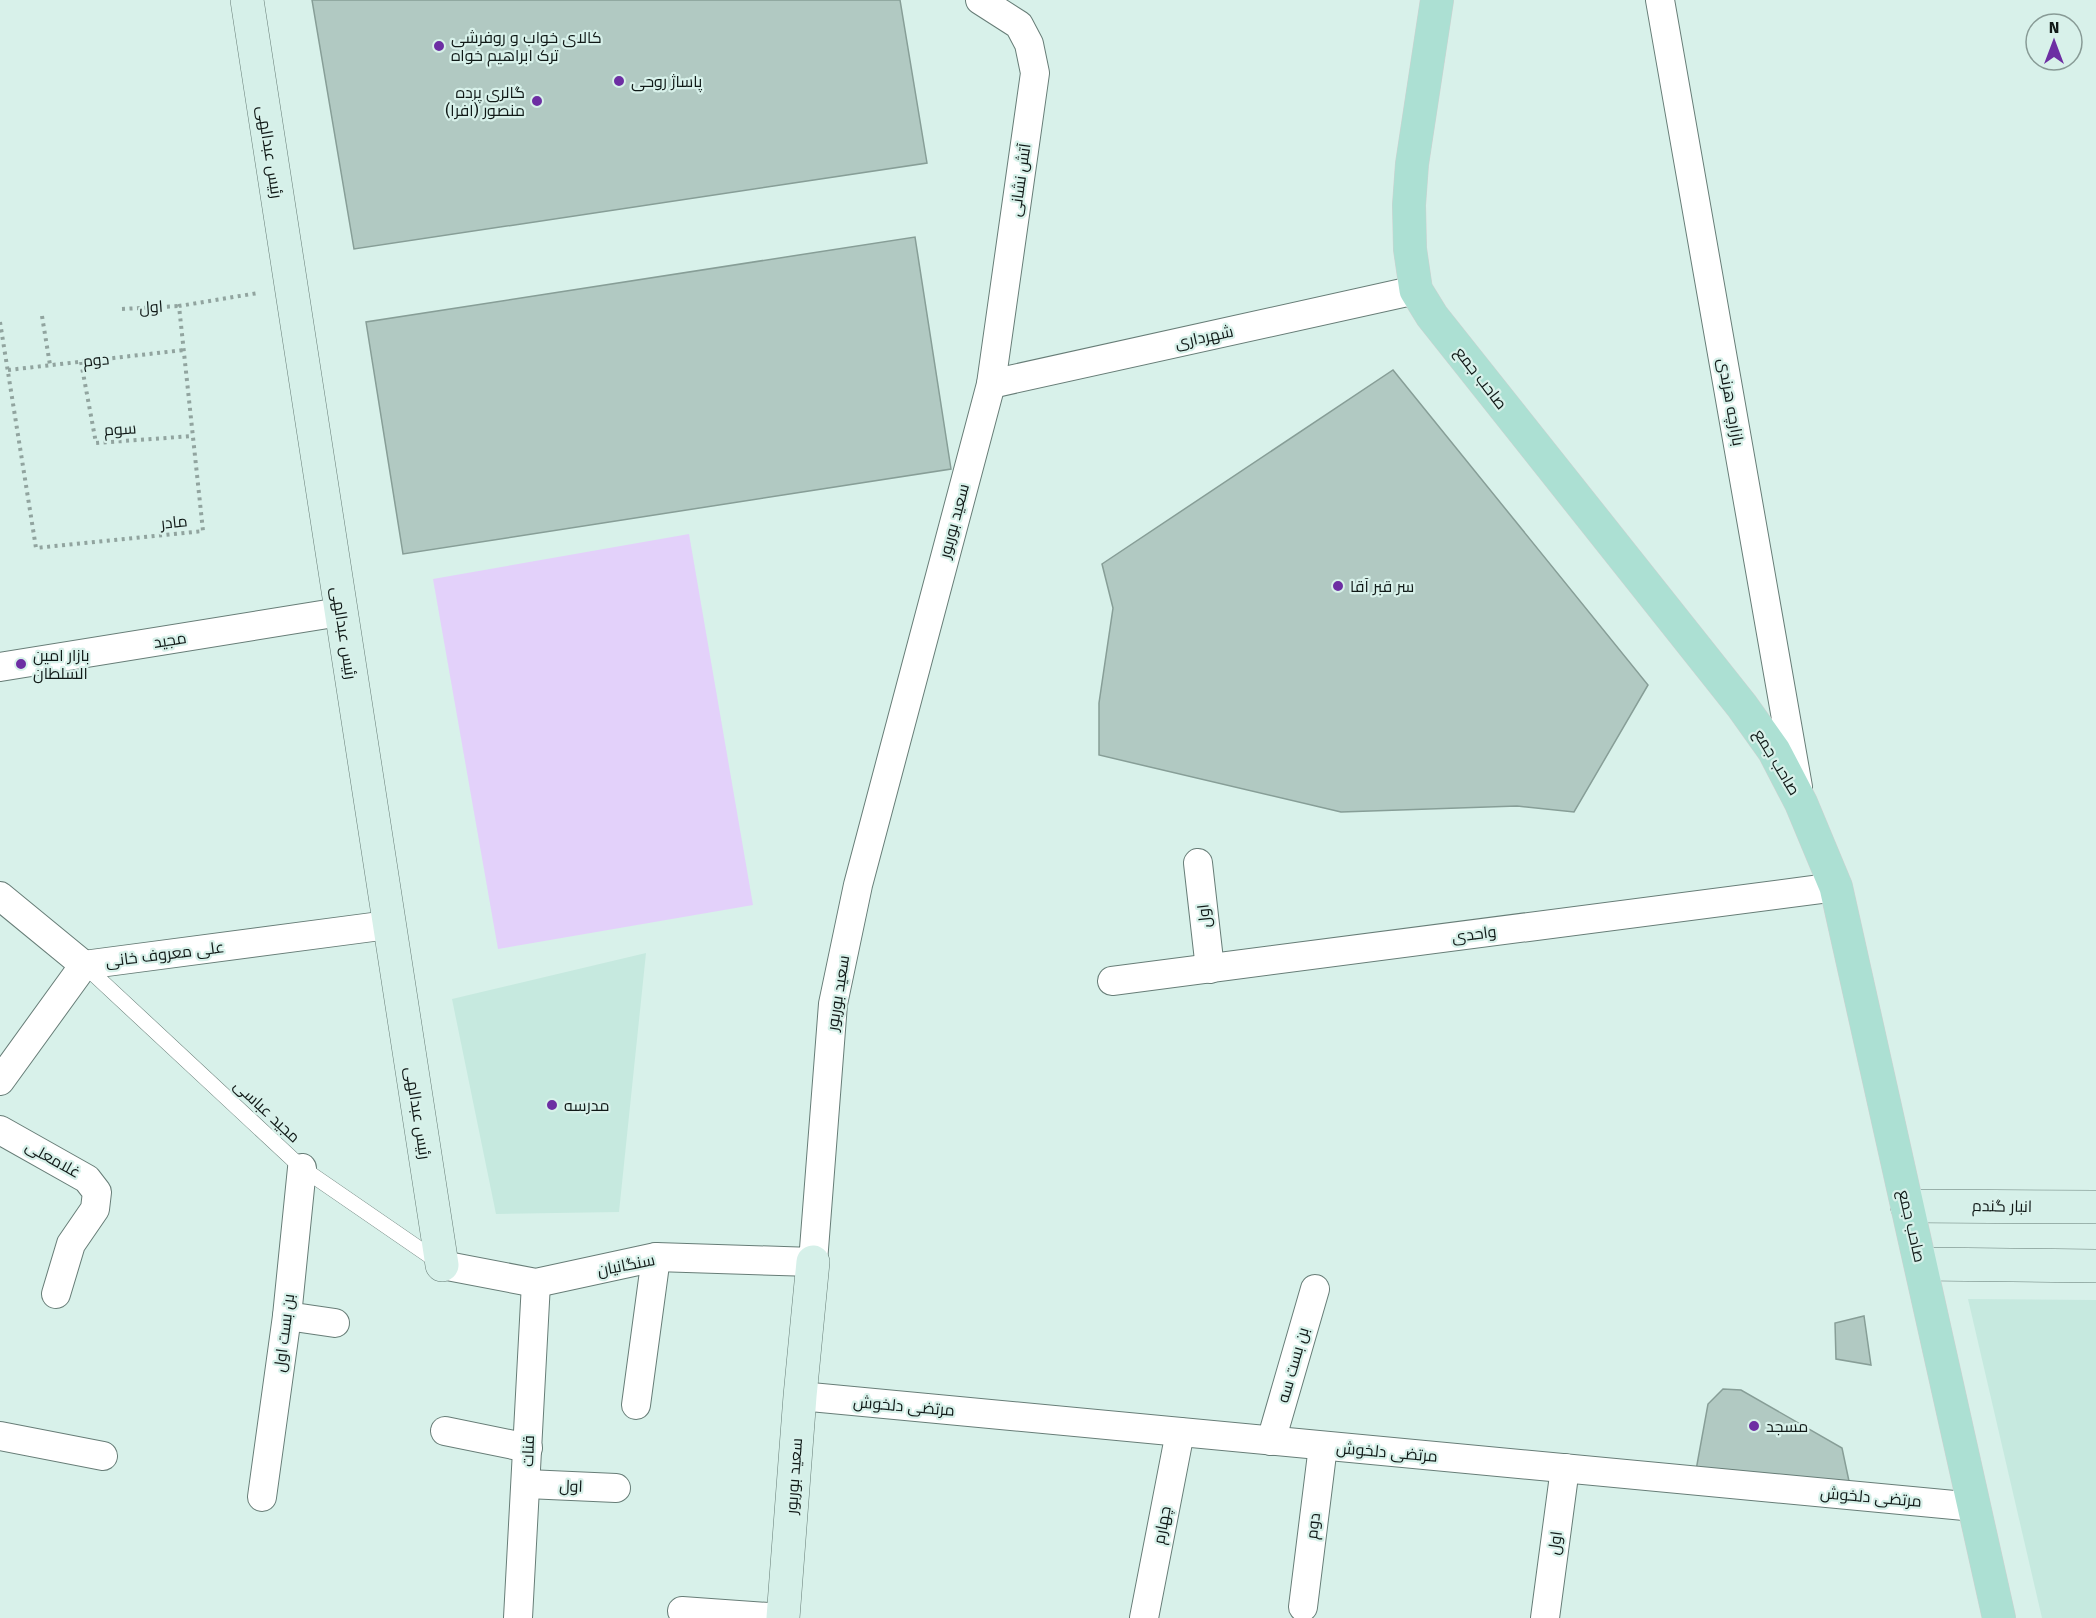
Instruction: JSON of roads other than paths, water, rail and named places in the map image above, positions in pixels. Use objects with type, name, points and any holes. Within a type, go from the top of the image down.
[{"type":"main road","name":"صاحب جمع","points":[[1437,0],[1412,164],[1409,205],[1410,249],[1416,290],[1432,316],[1742,706],[1774,751],[1801,803],[1836,887],[2000,1618]]},
{"type":"street","name":"رئیس عبدالهی","points":[[247,0],[442,1265]]},
{"type":"street","name":"آتش نشانی","points":[[980,0],[1019,25],[1029,44],[1035,73],[991,384]]},
{"type":"street","name":"بازارچه هرندی","points":[[1660,0],[1801,803]]},
{"type":"street","name":"شهرداری","points":[[991,384],[1416,290]]},
{"type":"street","name":"سعید بوربور","points":[[783,1618],[833,1004],[858,885],[991,384]]},
{"type":"street","name":"مجید","points":[[0,667],[340,612]]},
{"type":"street","name":"اول","points":[[1198,863],[1210,969]]},
{"type":"street","name":"واحدی","points":[[1112,981],[1836,887]]},
{"type":"street","points":[[0,896],[84,965]]},
{"type":"street","name":"علی معروف خانی","points":[[0,1081],[84,965],[388,925]]},
{"type":"street","name":"غلامعلی","points":[[0,1130],[87,1179],[98,1192],[95,1209],[71,1244],[56,1294]]},
{"type":"street","name":"بن بست اول","points":[[262,1497],[287,1316],[302,1168]]},
{"type":"street","name":"انبار گندم","points":[[1907,1206],[2096,1207]]},
{"type":"street","name":"سنگانیان","points":[[442,1265],[536,1283],[656,1257],[813,1263]]},
{"type":"street","points":[[636,1405],[656,1257]]},
{"type":"street","points":[[1921,1264],[2096,1266]]},
{"type":"street","name":"قنات","points":[[518,1618],[536,1283]]},
{"type":"street","name":"بن بست سه","points":[[1271,1441],[1315,1289]]},
{"type":"street","points":[[287,1316],[335,1323]]},
{"type":"street","name":"مرتضی دلخوش","points":[[800,1396],[1975,1507]]},
{"type":"street","points":[[445,1431],[528,1448]]},
{"type":"street","name":"چهارم","points":[[1144,1618],[1179,1432]]},
{"type":"street","points":[[0,1436],[103,1456]]},
{"type":"street","name":"دوم","points":[[1303,1607],[1323,1446]]},
{"type":"street","name":"اول","points":[[1545,1618],[1565,1468]]},
{"type":"street","name":"اول","points":[[527,1484],[616,1488]]},
{"type":"street","points":[[682,1611],[783,1618]]},
{"type":"lane","name":"مجید عباسی","points":[[84,965],[302,1168],[442,1265]]},
{"type":"place","name":"کالای خواب و روفرشی ترک ابراهیم خواه","points":[[439,46]]},
{"type":"place","name":"پاساژ روحی","points":[[619,81]]},
{"type":"place","name":"گالری پرده منصور (افرا)","points":[[537,101]]},
{"type":"place","name":"سر قبر آقا","points":[[1338,586]]},
{"type":"place","name":"بازار امین السلطان","points":[[21,664]]},
{"type":"place","name":"مدرسه","points":[[552,1105]]},
{"type":"place","name":"مسجد","points":[[1754,1426]]}]
